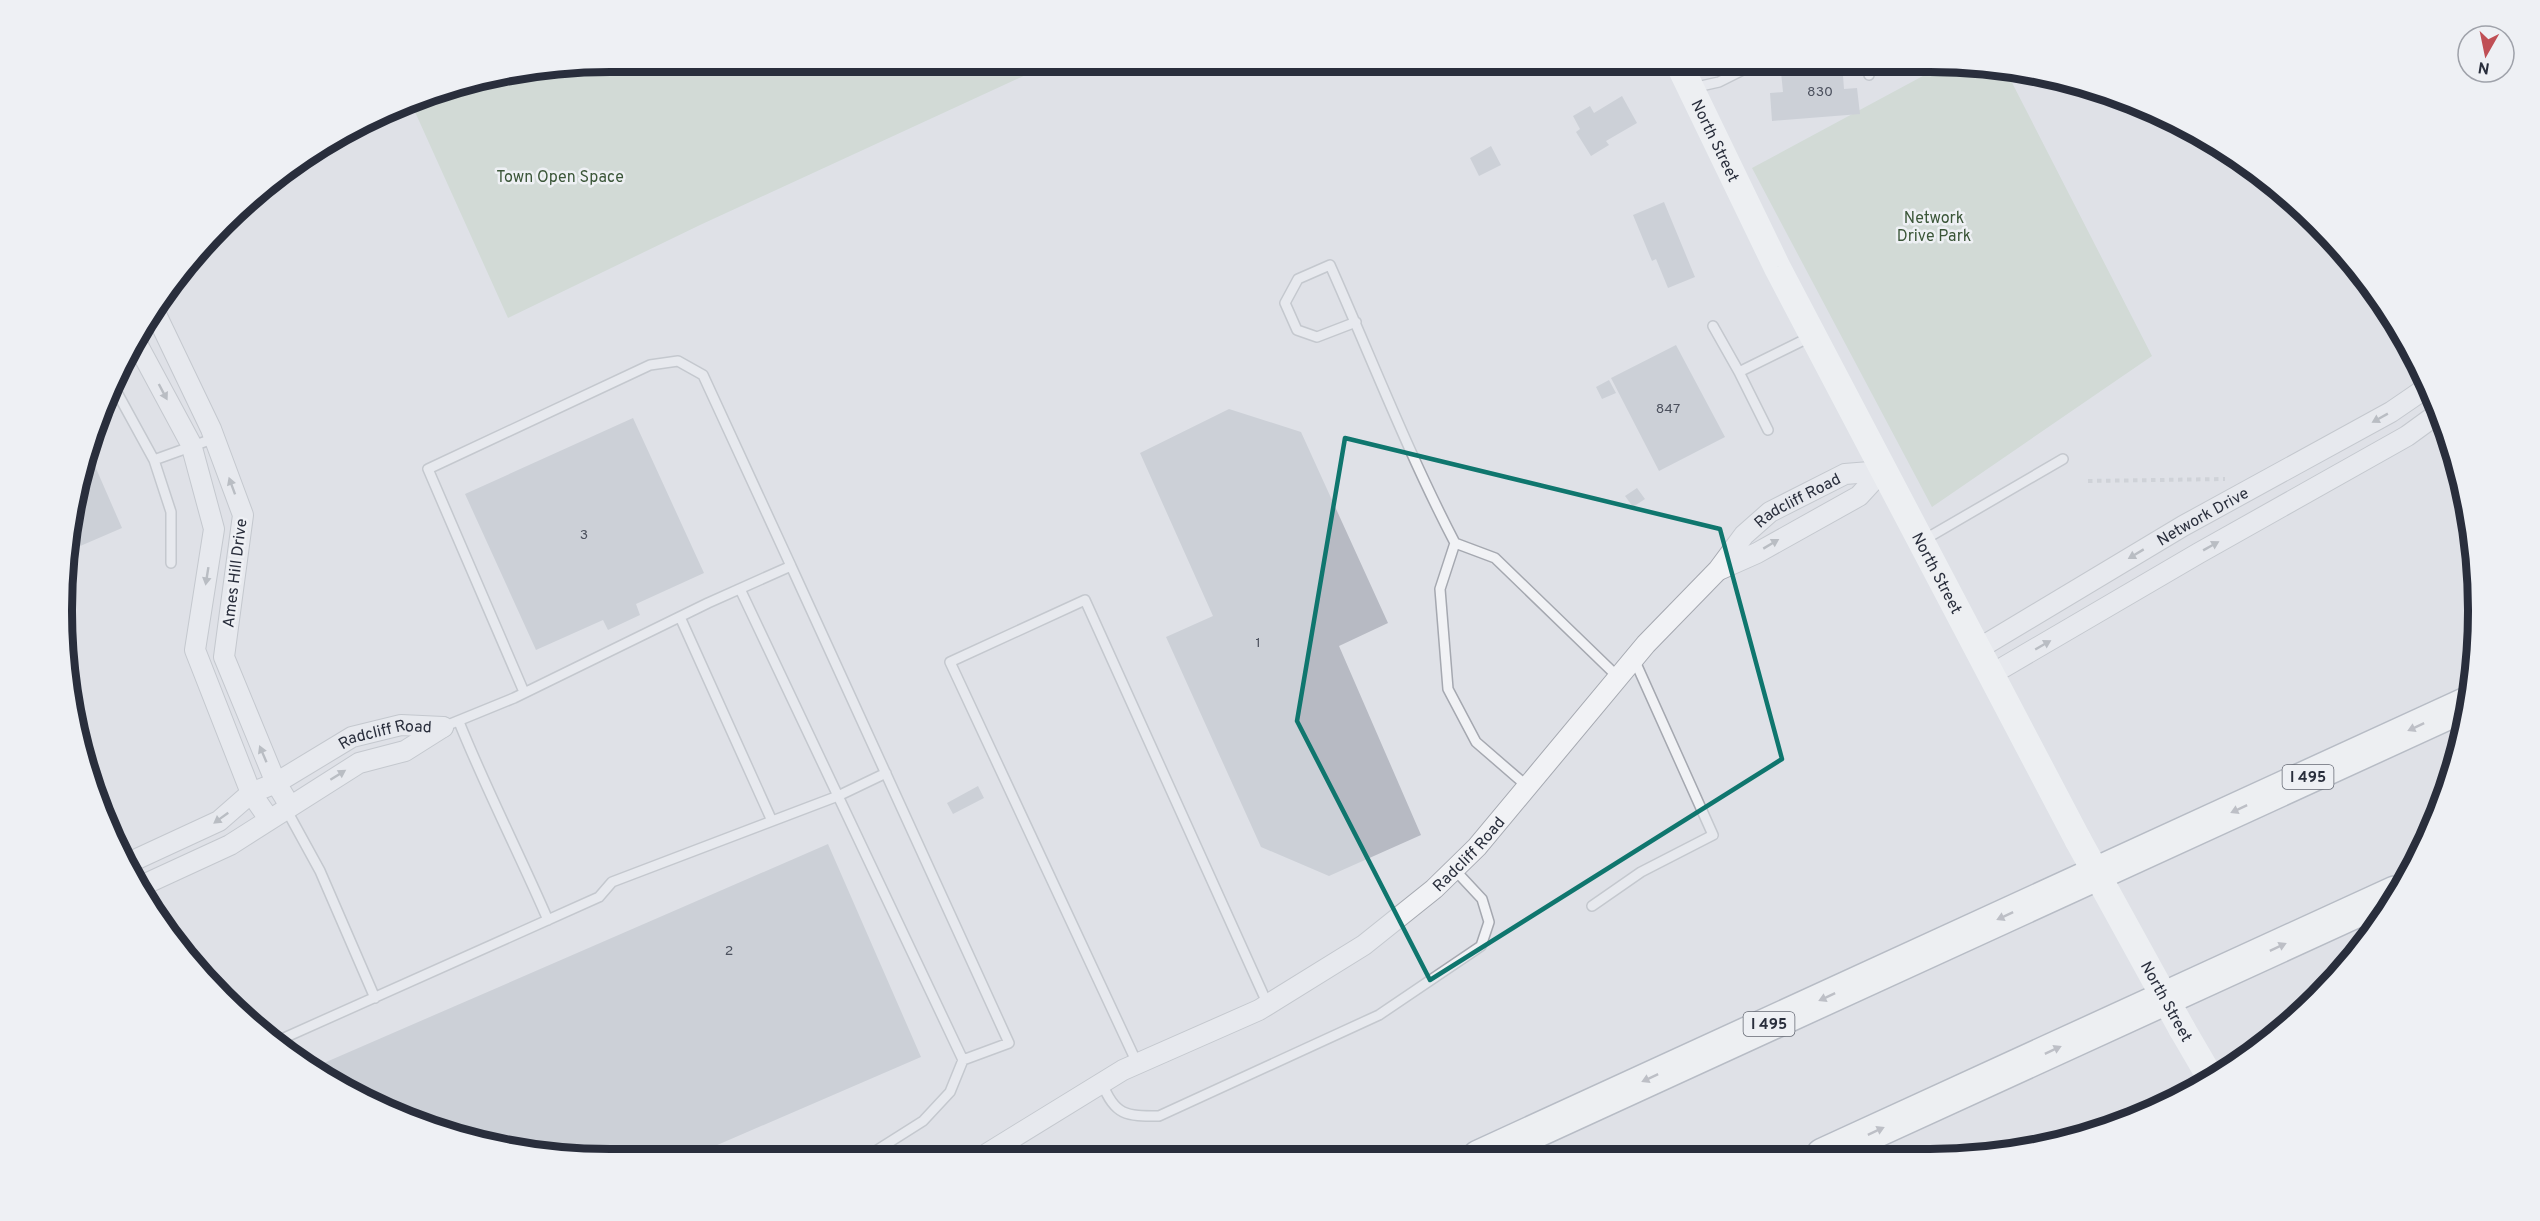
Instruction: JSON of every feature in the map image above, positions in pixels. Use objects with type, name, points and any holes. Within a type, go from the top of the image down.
[{"type":"highway","name":"I 495","points":[[1494,1149],[2459,707]]},
{"type":"highway","points":[[1835,1149],[2385,898]]},
{"type":"main road","name":"North Street","points":[[1683,72],[1812,336],[1882,471],[1992,674],[2078,840],[2207,1072]]},
{"type":"street","name":"Ames Hill Drive","points":[[158,319],[215,438],[243,515],[224,657],[288,808]]},
{"type":"street","name":"Ames Hill Drive","points":[[140,349],[191,444],[214,529],[195,650],[251,793],[269,819]]},
{"type":"street","name":"Network Drive","points":[[1978,649],[2183,526],[2422,393]]},
{"type":"street","name":"Network Drive","points":[[1992,674],[2199,553],[2407,436],[2432,418]]},
{"type":"street","points":[[1718,570],[1757,553],[1859,496],[1882,471]]},
{"type":"street","name":"Radcliff Road","points":[[996,1149],[1137,1063],[1268,1005],[1364,945],[1454,869],[1528,787],[1634,659],[1718,570],[1744,535],[1770,513],[1845,474],[1882,471]]},
{"type":"street","name":"Radcliff Road","points":[[134,860],[219,821],[251,793],[276,783],[352,737],[401,725],[451,724]]},
{"type":"street","name":"Radcliff Road","points":[[146,884],[230,845],[358,763],[405,751],[451,724]]},
{"type":"lane","points":[[1691,88],[1719,82],[1739,72]]},
{"type":"lane","points":[[1356,322],[1317,338],[1297,330],[1285,303],[1298,279],[1330,265],[1356,322],[1437,508],[1455,543],[1495,558],[1619,678]]},
{"type":"lane","points":[[1713,327],[1768,430]]},
{"type":"lane","points":[[1739,372],[1812,336]]},
{"type":"lane","points":[[524,692],[428,469],[650,365],[678,361],[703,375],[1009,1043],[963,1060]]},
{"type":"lane","points":[[118,394],[154,460],[171,512],[171,563]]},
{"type":"lane","points":[[154,460],[191,444],[215,438]]},
{"type":"lane","points":[[1920,542],[2062,459]]},
{"type":"lane","points":[[1455,543],[1440,589],[1448,688],[1476,742],[1528,787]]},
{"type":"lane","points":[[548,920],[520,853],[451,724],[791,566]]},
{"type":"lane","points":[[740,589],[963,1060],[950,1092],[923,1121],[879,1149]]},
{"type":"lane","points":[[1137,1063],[950,662],[1085,600],[1268,1005]]},
{"type":"lane","points":[[680,617],[772,821]]},
{"type":"lane","points":[[1592,906],[1641,872],[1713,835],[1634,659]]},
{"type":"lane","points":[[283,1038],[599,897],[612,882],[838,796],[886,773]]},
{"type":"lane","points":[[288,808],[320,871],[375,998]]},
{"type":"lane","points":[[1101,1083],[1108,1099],[1128,1116],[1159,1116],[1379,1016],[1481,946],[1489,922],[1482,899],[1454,869]]},
{"type":"path","points":[[2088,481],[2232,478]]},
{"type":"highlighted area","points":[[1345,438],[1720,529],[1782,759],[1430,980],[1297,721]]},
{"type":"green space","name":"Town Open Space","points":[[1032,72],[700,225],[508,318],[414,109],[471,90],[505,82],[575,73]]},
{"type":"green space","name":"Network Drive Park","points":[[1930,72],[2010,78],[2152,356],[1932,507],[1752,168]]},
{"type":"building","points":[[1781,72],[1843,72],[1844,89],[1857,88],[1860,114],[1772,121],[1770,93],[1783,92]]},
{"type":"building","points":[[1622,96],[1637,123],[1606,141],[1609,145],[1591,156],[1576,132],[1580,129],[1573,116],[1590,106],[1594,113]]},
{"type":"building","points":[[1491,146],[1501,165],[1479,176],[1470,158]]},
{"type":"building","points":[[1664,202],[1695,277],[1668,288],[1656,259],[1652,261],[1633,215]]},
{"type":"building","points":[[1676,345],[1725,437],[1659,471],[1611,378]]},
{"type":"building","points":[[1609,380],[1616,393],[1602,399],[1596,387]]},
{"type":"building","points":[[1229,409],[1301,432],[1388,623],[1339,646],[1421,835],[1329,876],[1261,847],[1166,637],[1213,616],[1140,453]]},
{"type":"building","points":[[633,418],[704,573],[636,604],[640,615],[608,630],[603,620],[536,650],[465,494]]},
{"type":"building","points":[[93,462],[122,528],[76,548],[82,505]]},
{"type":"building","points":[[1637,488],[1645,499],[1633,507],[1625,496]]},
{"type":"building","points":[[978,786],[984,798],[953,814],[947,803]]},
{"type":"building","points":[[828,844],[921,1057],[708,1149],[575,1148],[505,1139],[471,1131],[404,1108],[341,1077],[321,1064]]}]
